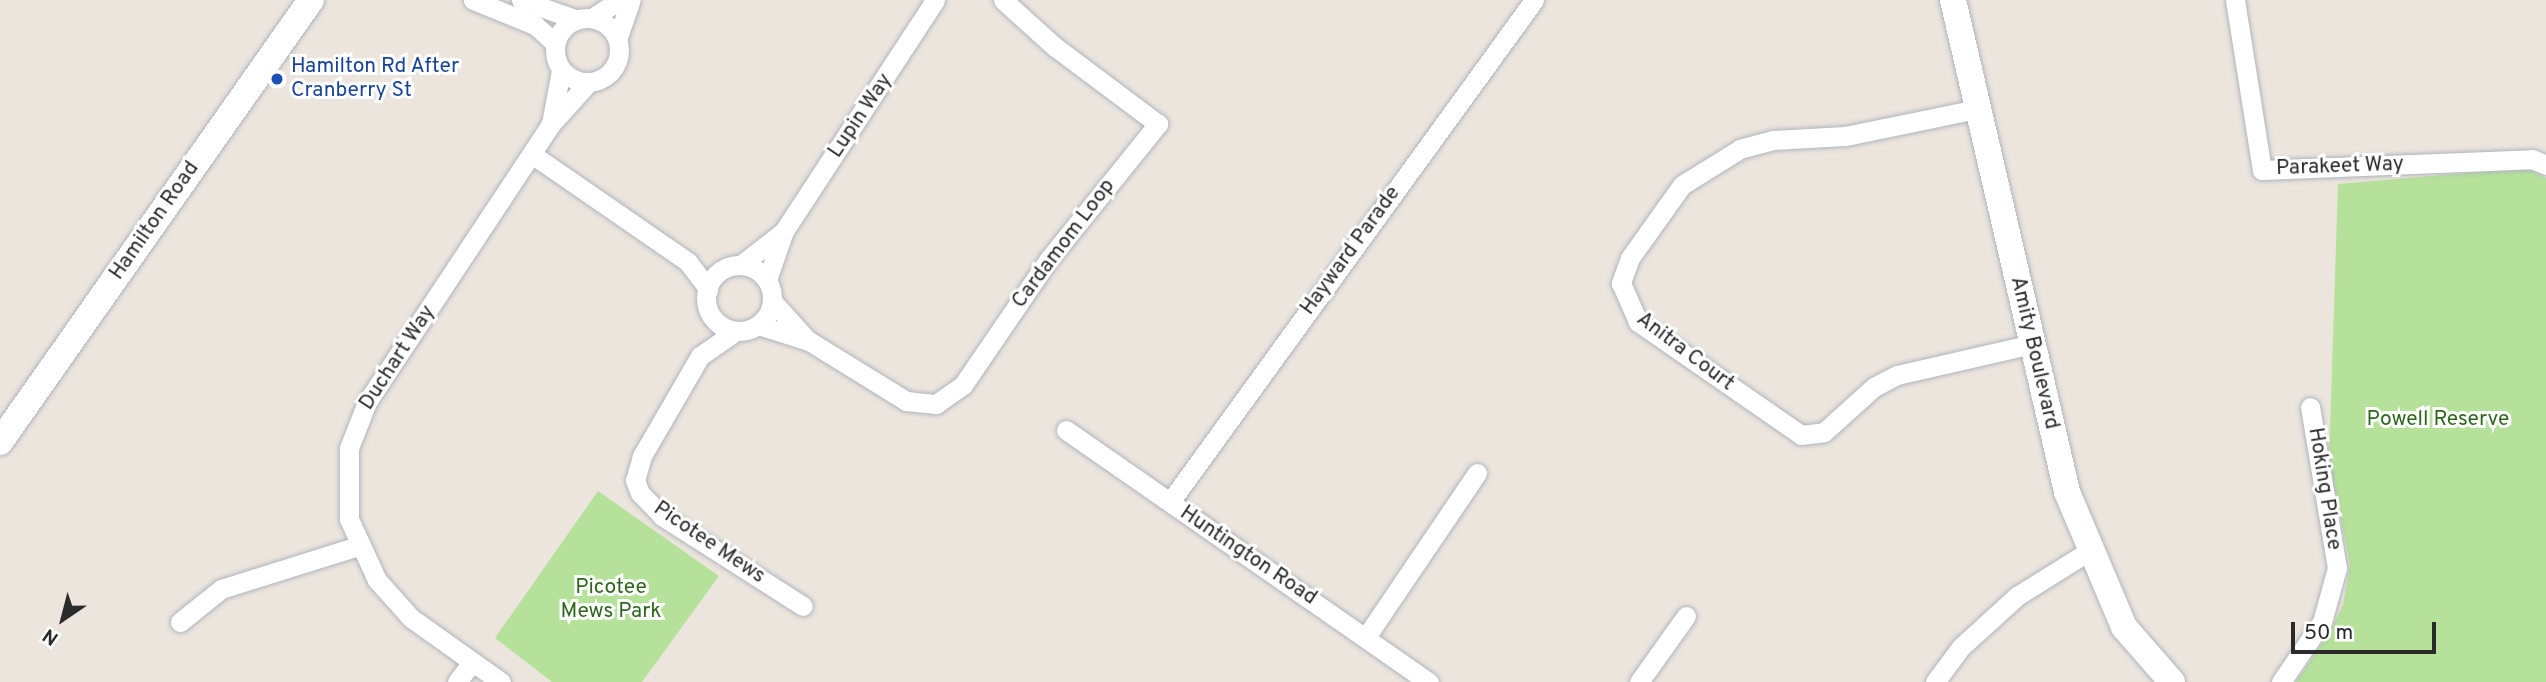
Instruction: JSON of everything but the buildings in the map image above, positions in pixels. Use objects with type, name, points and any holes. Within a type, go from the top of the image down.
[{"type":"street","name":"Hamilton Road","points":[[0,442],[311,0]]},
{"type":"street","points":[[473,0],[535,25],[555,43],[561,70],[588,83],[603,79],[615,68],[620,53],[618,37],[631,0]]},
{"type":"street","points":[[521,0],[608,25],[618,37]]},
{"type":"street","points":[[555,43],[561,30],[620,0]]},
{"type":"street","name":"Lupin Way","points":[[767,280],[784,231],[936,0]]},
{"type":"street","name":"Cardamom Loop","points":[[758,324],[809,341],[906,401],[922,405],[950,397],[1068,234],[1158,124],[1055,47],[1003,0]]},
{"type":"street","name":"Hayward Parade","points":[[1170,502],[1534,0]]},
{"type":"street","name":"Amity Boulevard","points":[[1953,0],[2067,492],[2089,551],[2124,627],[2172,682]]},
{"type":"street","name":"Parakeet Way","points":[[2235,0],[2262,170],[2532,159],[2546,166]]},
{"type":"street","name":"Duchart Way","points":[[550,125],[561,70]]},
{"type":"street","name":"Duchart Way","points":[[501,682],[394,601],[358,546],[345,495],[349,448],[356,424],[550,125],[588,83]]},
{"type":"street","name":"Anitra Court","points":[[1977,109],[1845,136],[1773,140],[1740,149],[1682,185],[1630,258],[1621,284],[1638,321],[1801,435],[1824,432],[1874,387],[1897,375],[2032,344]]},
{"type":"street","points":[[533,155],[688,262],[708,289],[709,312],[720,325],[736,331],[758,324],[773,302],[767,280],[758,270],[688,262]]},
{"type":"street","name":"Lupin Way","points":[[733,266],[784,231]]},
{"type":"street","points":[[708,289],[733,266]]},
{"type":"street","name":"Cardamom Loop","points":[[773,302],[809,341]]},
{"type":"street","name":"Picotee Mews","points":[[709,312],[700,356],[642,456],[635,480],[640,493],[662,516],[803,606]]},
{"type":"street","name":"Picotee Mews","points":[[700,356],[736,331]]},
{"type":"street","name":"Hoking Place","points":[[2281,682],[2322,622],[2337,568],[2310,407]]},
{"type":"street","name":"Huntington Road","points":[[1066,430],[1429,682]]},
{"type":"street","points":[[1366,637],[1477,472]]},
{"type":"street","points":[[180,622],[221,589],[358,546]]},
{"type":"street","points":[[1935,682],[1961,647],[2017,596],[2089,551]]},
{"type":"street","points":[[1639,682],[1686,616]]},
{"type":"street","points":[[457,682],[472,662]]},
{"type":"green space","name":"Powell Reserve","points":[[2526,168],[2546,178],[2546,682],[2296,682],[2331,630],[2343,605],[2350,565],[2329,460],[2338,184]]},
{"type":"green space","name":"Picotee Mews Park","points":[[598,491],[719,576],[642,682],[552,682],[495,638]]},
{"type":"place","name":"Hamilton Rd After Cranberry St","points":[[277,79]]}]
